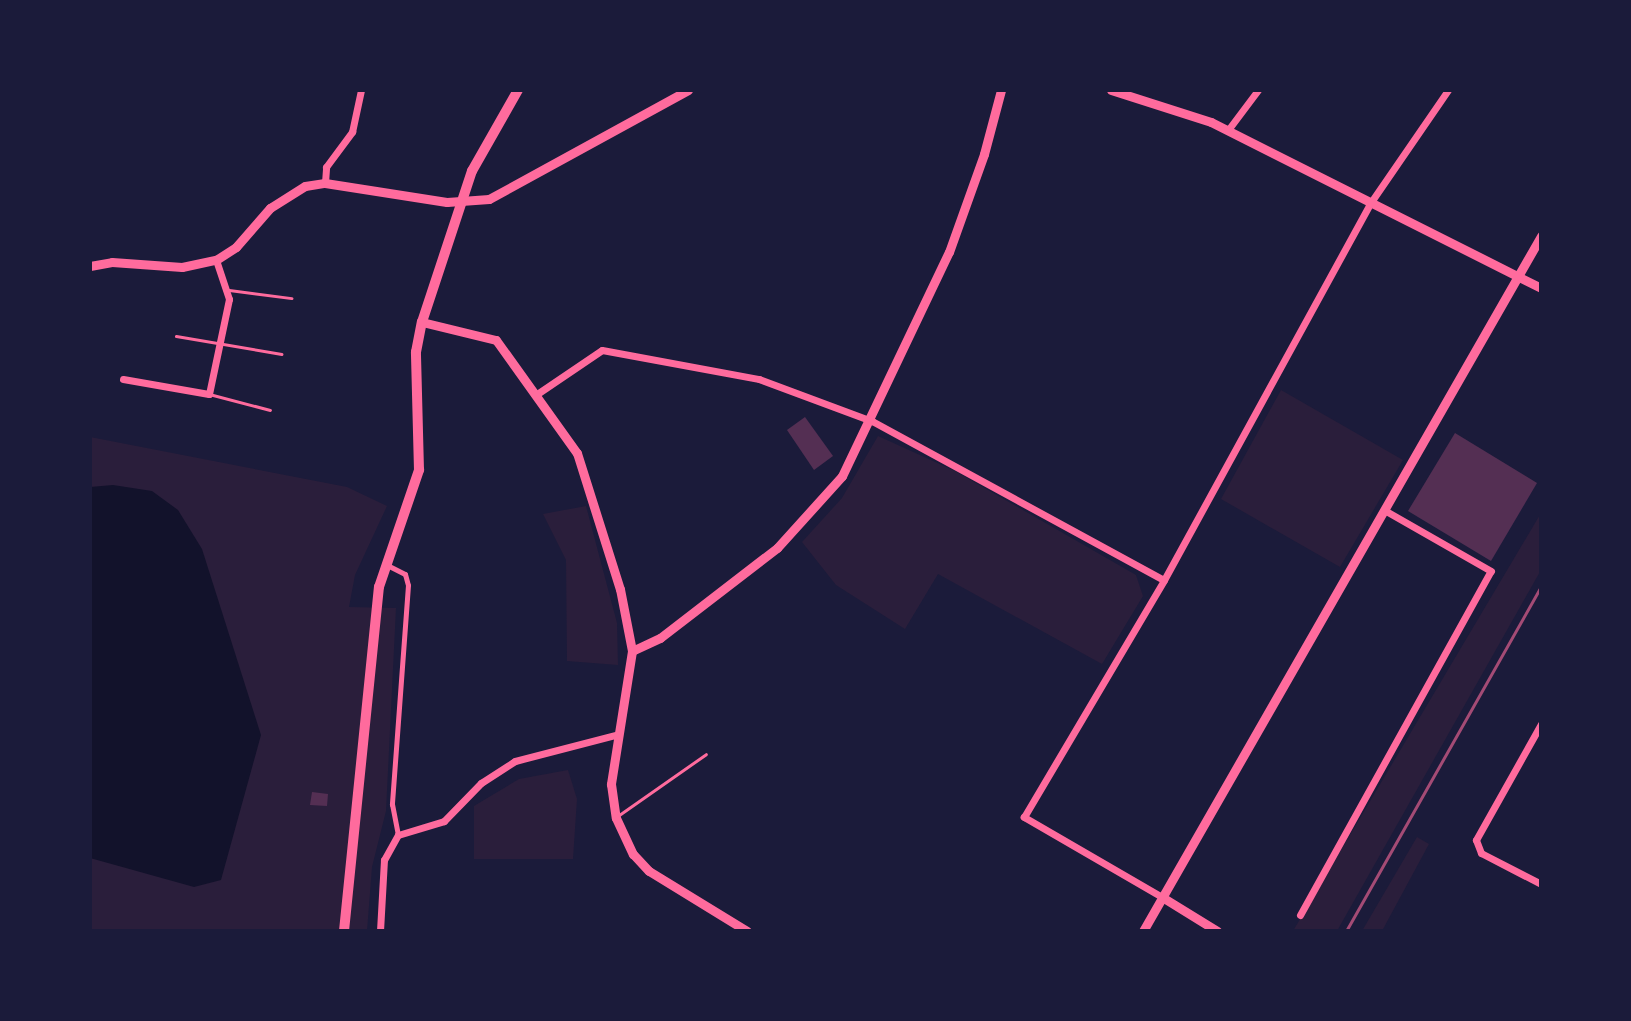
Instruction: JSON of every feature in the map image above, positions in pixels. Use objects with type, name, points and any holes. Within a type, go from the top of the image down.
[{"type":"main road","points":[[344,931],[374,629],[385,564],[419,470],[416,352],[422,322],[460,202],[489,136],[518,90]]},
{"type":"street","points":[[325,183],[326,167],[352,132],[361,90]]},
{"type":"street","points":[[90,266],[112,262],[182,267],[216,260],[236,247],[289,193],[325,183],[460,202],[489,199],[521,186],[688,90]]},
{"type":"street","points":[[632,651],[660,638],[784,542],[842,476],[872,421],[949,252],[981,165],[1001,90]]},
{"type":"street","points":[[1111,90],[1146,94],[1228,130],[1369,205],[1541,288]]},
{"type":"street","points":[[1228,130],[1258,90]]},
{"type":"street","points":[[1217,931],[1024,817],[1164,580],[1369,205],[1448,90]]},
{"type":"street","points":[[1143,931],[1541,236]]},
{"type":"street","points":[[123,379],[209,394],[229,290],[216,260]]},
{"type":"street","points":[[422,322],[496,340],[537,394],[583,465],[620,589],[632,651],[611,784],[616,818],[633,854],[649,871],[747,931]]},
{"type":"street","points":[[537,394],[589,356],[616,350],[759,379],[872,421],[1164,580]]},
{"type":"street","points":[[1300,915],[1491,571],[1386,511]]},
{"type":"street","points":[[380,931],[384,860],[398,835],[392,804],[408,585],[401,571],[385,564]]},
{"type":"street","points":[[1541,724],[1476,847],[1541,884]]},
{"type":"street","points":[[398,835],[444,821],[481,783],[515,761],[619,734]]},
{"type":"lane","points":[[229,290],[291,298]]},
{"type":"lane","points":[[176,336],[281,354]]},
{"type":"lane","points":[[209,394],[270,410]]},
{"type":"lane","points":[[616,818],[706,754]]},
{"type":"shaded area","points":[[1281,390],[1403,460],[1340,567],[1221,499]]},
{"type":"shaded area","points":[[878,436],[955,471],[1136,575],[1143,596],[1102,664],[938,574],[905,629],[836,585],[802,542],[842,498]]},
{"type":"shaded area","points":[[90,437],[347,487],[387,506],[355,575],[349,607],[396,608],[386,811],[372,867],[367,931],[90,931]]},
{"type":"shaded area","points":[[113,485],[152,491],[178,510],[202,549],[261,735],[221,880],[194,887],[90,858],[90,487]]},
{"type":"shaded area","points":[[586,506],[617,623],[618,665],[567,661],[566,560],[543,514]]},
{"type":"shaded area","points":[[1541,513],[1541,570],[1337,931],[1293,931]]},
{"type":"shaded area","points":[[568,770],[577,799],[573,859],[474,859],[474,806],[519,779]]},
{"type":"shaded area","points":[[1417,837],[1429,844],[1382,931],[1362,931]]},
{"type":"building","points":[[805,417],[833,456],[814,470],[787,430]]},
{"type":"building","points":[[1455,433],[1537,483],[1491,561],[1408,511]]},
{"type":"building","points":[[312,792],[328,794],[327,806],[310,805]]},
{"type":"railway","points":[[1346,931],[1541,586]]}]
